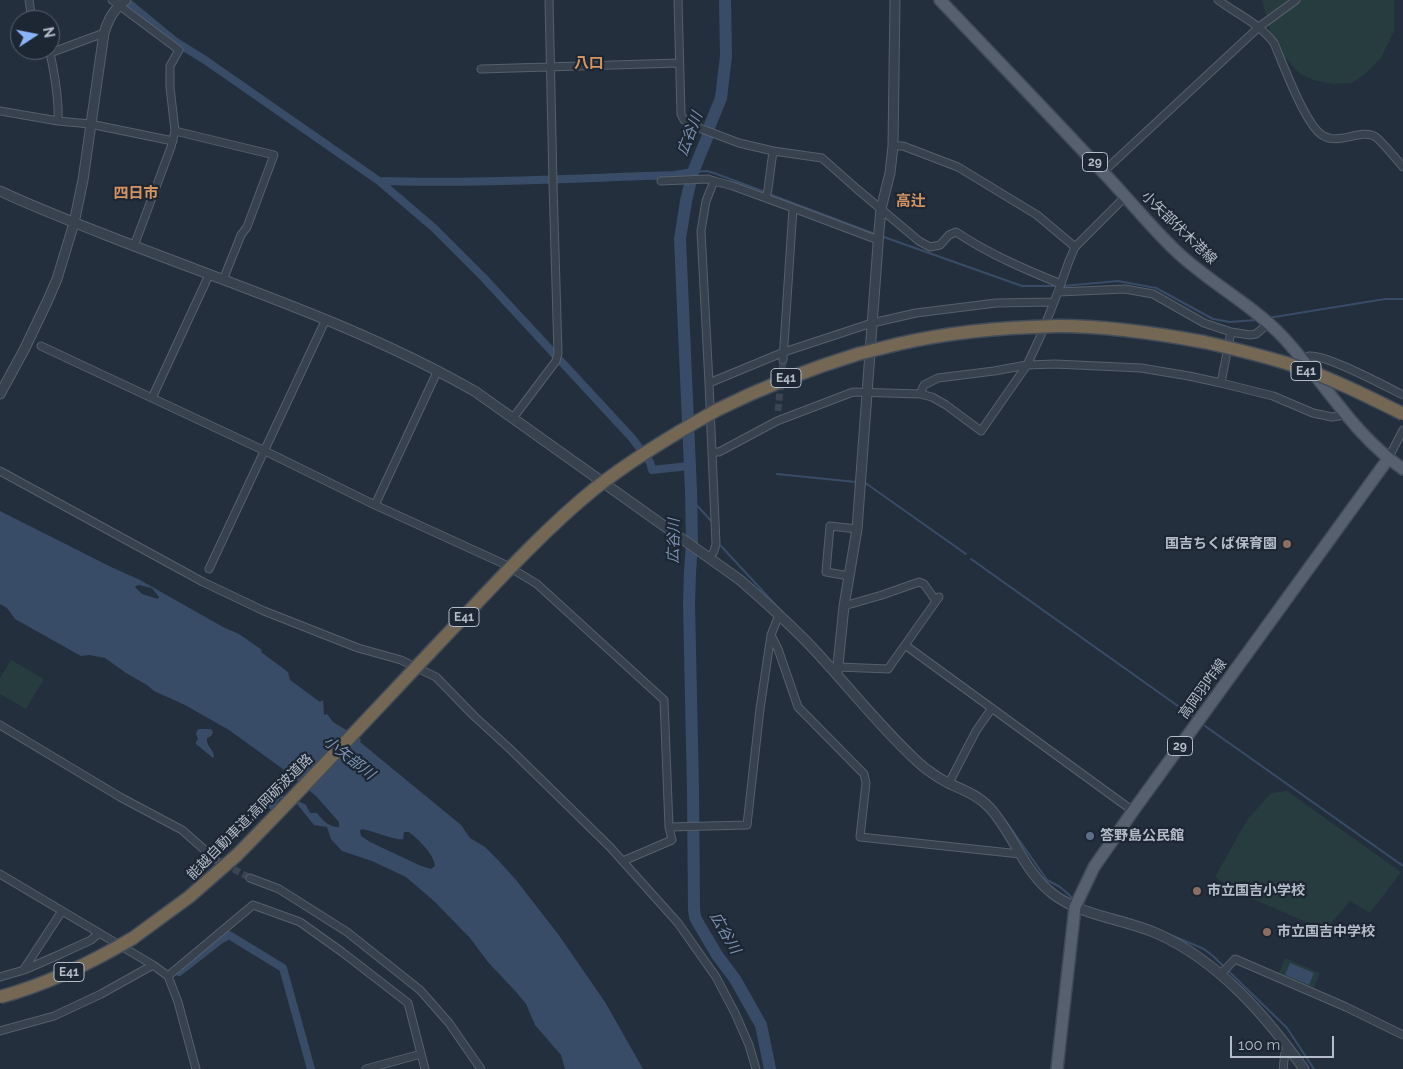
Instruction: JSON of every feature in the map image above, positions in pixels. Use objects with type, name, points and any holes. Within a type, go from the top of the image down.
[{"type":"highway","name":"能越自動車道;高岡砺波道路","points":[[0,997],[50,981],[103,956],[133,938],[189,897],[236,855],[505,574],[566,514],[624,467],[677,432],[717,410],[783,379],[858,354],[929,338],[1006,328],[1058,326],[1151,333],[1204,342],[1287,364],[1326,378],[1403,414]]},
{"type":"main road","name":"小矢部伏木港線","points":[[940,0],[1174,249],[1196,269],[1264,320],[1282,336],[1346,415],[1388,459],[1403,469]]},
{"type":"main road","name":"高岡羽咋線","points":[[1057,1069],[1075,907],[1094,867],[1388,459]]},
{"type":"street","points":[[513,418],[556,361],[558,353],[549,0]]},
{"type":"street","points":[[678,0],[681,114],[684,120],[702,129],[739,142],[773,151],[822,158],[919,241],[930,247],[940,245],[949,235],[956,232],[1012,264],[1060,288],[1125,288],[1153,294],[1204,323],[1232,332],[1250,335],[1256,334],[1264,320]]},
{"type":"street","points":[[837,671],[844,606],[857,528],[881,209],[890,173],[895,0]]},
{"type":"street","points":[[1218,0],[1268,34],[1307,118],[1315,130],[1324,136],[1336,138],[1350,138],[1363,134],[1375,136],[1403,166]]},
{"type":"street","points":[[1103,172],[1259,27],[1296,0]]},
{"type":"street","points":[[0,394],[48,302],[74,223],[83,180],[104,33],[109,16],[119,2],[179,50],[170,66],[170,87],[175,132],[173,141],[134,246]]},
{"type":"street","points":[[60,48],[104,33]]},
{"type":"street","points":[[50,60],[58,102],[58,121]]},
{"type":"street","points":[[481,69],[680,64]]},
{"type":"street","points":[[0,111],[58,121],[90,124],[173,141]]},
{"type":"street","points":[[175,132],[274,155],[247,227],[241,235],[223,280]]},
{"type":"street","points":[[892,146],[903,146],[958,167],[1037,215],[1075,247]]},
{"type":"street","points":[[766,198],[773,151]]},
{"type":"street","points":[[661,181],[708,179],[879,235]]},
{"type":"street","points":[[706,557],[714,551],[716,544],[701,231],[706,201],[714,181]]},
{"type":"street","points":[[0,191],[74,223],[326,319],[438,370],[476,392],[740,580],[837,671],[920,764],[934,775],[951,780],[979,798],[989,808],[1038,880],[1053,894],[1075,907],[1132,924],[1184,948],[1211,967],[1234,987],[1289,1048],[1304,1069]]},
{"type":"street","points":[[712,452],[719,452],[777,421],[853,392],[920,394],[932,397],[981,431],[1027,365],[1041,335],[1075,247],[1126,197]]},
{"type":"street","points":[[783,360],[793,208]]},
{"type":"street","points":[[152,398],[209,275]]},
{"type":"street","points":[[709,383],[784,352],[872,323],[916,314],[996,303],[1054,302]]},
{"type":"street","points":[[209,569],[326,319]]},
{"type":"street","points":[[1221,383],[1232,332]]},
{"type":"street","points":[[41,346],[375,505],[504,564],[536,584],[664,700],[669,827],[672,840],[623,861]]},
{"type":"street","points":[[1302,360],[1308,356],[1331,362],[1403,395]]},
{"type":"street","points":[[920,394],[924,385],[938,378],[1027,365],[1055,364],[1141,368],[1189,376],[1273,396],[1313,413],[1332,417],[1346,415]]},
{"type":"street","points":[[375,505],[438,370]]},
{"type":"street","points":[[777,421],[778,412]]},
{"type":"street","points":[[1388,459],[1403,430]]},
{"type":"street","points":[[0,471],[167,564],[264,611],[358,648],[401,660],[436,678],[623,861],[678,923],[716,977],[749,1045],[756,1069]]},
{"type":"street","points":[[849,576],[826,572],[830,526],[857,528]]},
{"type":"street","points":[[837,671],[888,669],[937,599],[924,584],[919,582],[882,596],[844,606]]},
{"type":"street","points":[[669,827],[747,825],[770,635],[780,616]]},
{"type":"street","points":[[770,635],[778,649],[798,707],[864,774],[866,783],[860,837],[1020,854]]},
{"type":"street","points":[[905,645],[1133,811]]},
{"type":"street","points":[[951,780],[976,731],[992,708]]},
{"type":"street","points":[[0,725],[99,785],[182,830],[215,858]]},
{"type":"street","points":[[0,874],[153,965],[168,976],[178,1002],[196,1069]]},
{"type":"street","points":[[250,878],[278,889],[347,932],[420,990],[450,1023],[481,1069]]},
{"type":"street","points":[[168,976],[253,906],[300,922],[408,1003],[425,1069]]},
{"type":"street","points":[[24,970],[62,911]]},
{"type":"street","points":[[0,977],[24,970],[91,940],[98,932]]},
{"type":"street","points":[[1220,975],[1235,959],[1346,1007],[1403,1035]]},
{"type":"street","points":[[0,1031],[54,1016],[101,994],[153,965]]},
{"type":"street","points":[[1283,1069],[1285,1052],[1289,1048]]},
{"type":"street","points":[[366,1069],[421,1054]]},
{"type":"green space","points":[[1262,0],[1394,0],[1394,31],[1381,58],[1365,74],[1352,83],[1333,84],[1313,80],[1300,74],[1274,45]]},
{"type":"green space","points":[[11,660],[44,679],[26,709],[0,694],[0,678]]},
{"type":"green space","points":[[1287,791],[1401,872],[1370,913],[1350,901],[1325,930],[1241,894],[1215,877],[1247,820],[1271,793]]},
{"type":"green space","points":[[1285,958],[1320,973],[1313,990],[1278,975]]},
{"type":"water","name":"小矢部川","points":[[0,511],[140,580],[223,627],[239,634],[262,650],[261,652],[288,672],[290,680],[320,702],[323,700],[324,715],[327,714],[333,722],[358,737],[361,740],[360,742],[461,825],[470,838],[485,847],[499,861],[558,934],[605,1002],[643,1069],[565,1069],[561,1055],[535,1025],[526,1004],[488,962],[470,938],[435,902],[406,877],[372,861],[342,851],[331,839],[327,827],[314,825],[297,804],[281,798],[277,802],[275,814],[267,804],[278,795],[291,798],[306,805],[310,813],[317,813],[329,825],[339,827],[339,822],[316,796],[283,769],[229,730],[185,705],[154,691],[105,658],[89,655],[81,656],[15,619],[7,608],[0,604]],"holes":[[[139,585],[152,588],[159,597],[158,599],[142,594],[135,587]],[[361,829],[399,839],[403,839],[404,832],[409,832],[429,852],[435,866],[431,869],[421,866],[370,842],[361,836]]]},
{"type":"water","points":[[199,729],[210,729],[213,733],[207,738],[207,741],[214,756],[213,758],[196,744],[198,739],[197,731]]},
{"type":"water","points":[[1290,963],[1314,973],[1309,985],[1285,975]]},
{"type":"waterway","points":[[123,0],[176,42],[205,60],[379,181],[434,228],[483,277],[632,438],[650,462],[652,470],[689,466]]},
{"type":"waterway","name":"広谷川","points":[[725,0],[726,56],[721,98],[693,172],[680,239],[691,491],[692,544],[689,604],[694,909],[697,921],[717,955],[735,979],[761,1025],[770,1069]]},
{"type":"waterway","points":[[693,172],[707,171],[765,192]]},
{"type":"waterway","points":[[379,181],[527,180],[675,175],[693,172]]},
{"type":"waterway","points":[[769,194],[875,234]]},
{"type":"waterway","points":[[881,236],[1022,286],[1058,286]]},
{"type":"waterway","points":[[1063,286],[1118,281],[1156,288],[1213,319],[1230,322],[1256,320]]},
{"type":"waterway","points":[[1268,318],[1385,299],[1403,299]]},
{"type":"waterway","points":[[777,474],[856,482]]},
{"type":"waterway","points":[[864,482],[966,554]]},
{"type":"waterway","points":[[691,499],[713,523]]},
{"type":"waterway","points":[[721,546],[784,614]]},
{"type":"waterway","points":[[971,559],[1192,716]]},
{"type":"waterway","points":[[867,703],[910,749]]},
{"type":"waterway","points":[[1205,726],[1403,866]]},
{"type":"waterway","points":[[931,767],[944,776],[979,793]]},
{"type":"waterway","points":[[1005,820],[1047,880],[1060,887],[1075,900]]},
{"type":"waterway","points":[[1087,907],[1155,928]]},
{"type":"waterway","points":[[1159,930],[1204,949],[1213,956],[1287,1028],[1314,1069]]},
{"type":"waterway","points":[[179,972],[229,935],[283,968],[311,1069]]},
{"type":"tunnel","points":[[778,411],[783,360]]},
{"type":"tunnel","points":[[215,859],[250,878]]},
{"type":"place","name":"国吉ちくば保育園","points":[[1287,544]]},
{"type":"place","name":"答野島公民館","points":[[1090,836]]},
{"type":"place","name":"市立国吉小学校","points":[[1197,891]]},
{"type":"place","name":"市立国吉中学校","points":[[1267,932]]},
{"type":"district","name":"八口","points":[[589,63]]},
{"type":"district","name":"四日市","points":[[136,193]]},
{"type":"district","name":"高辻","points":[[911,201]]}]
